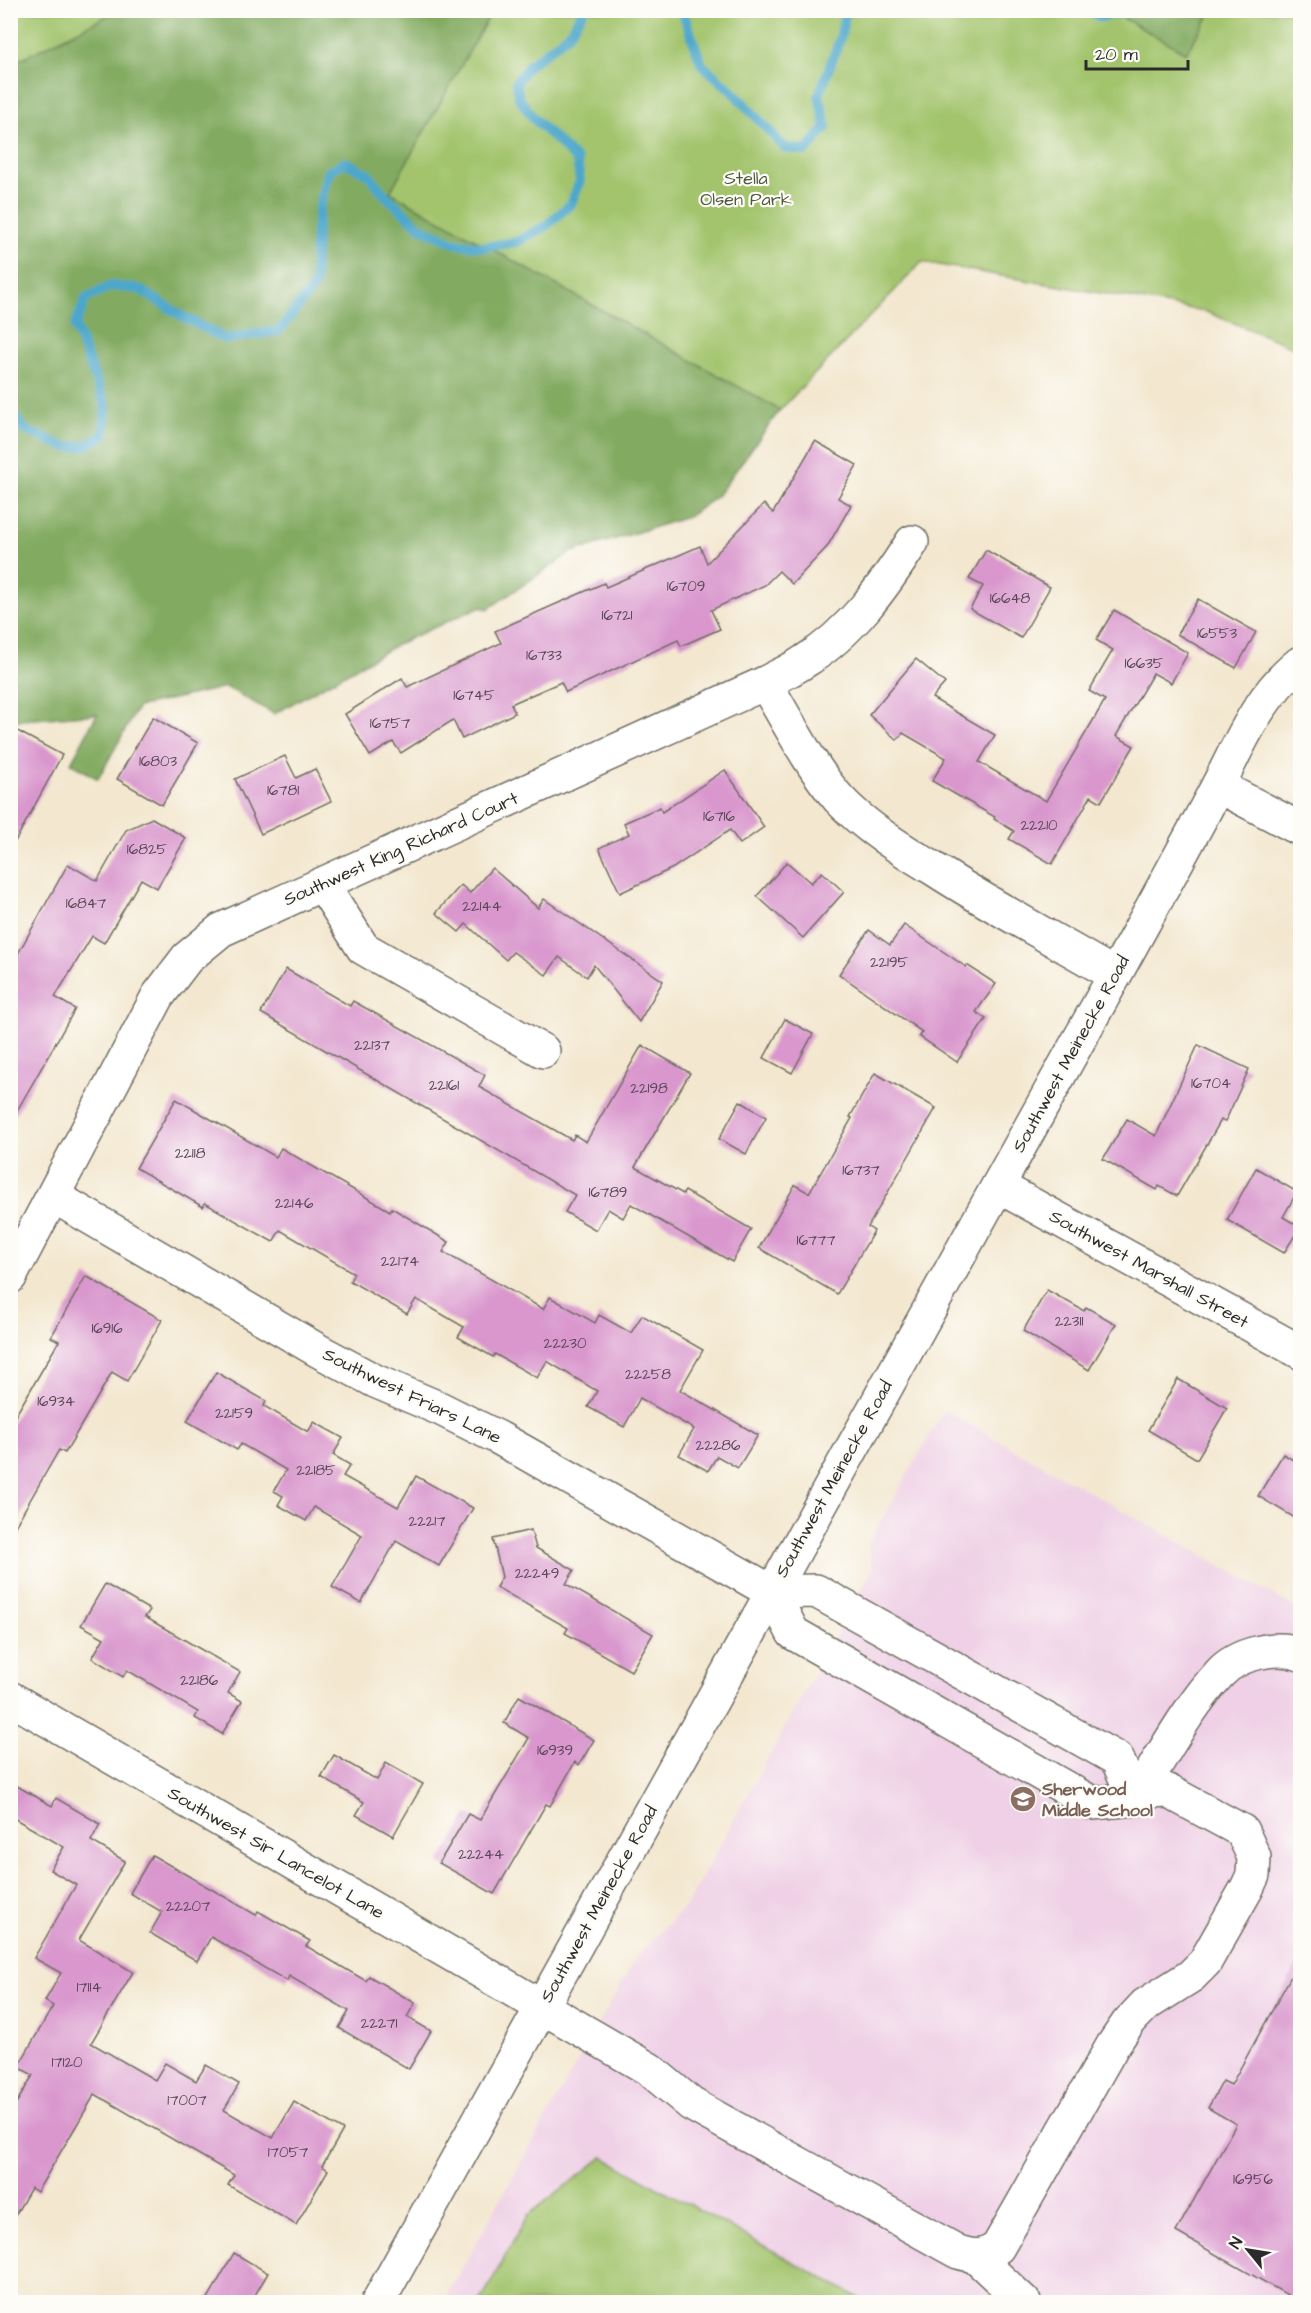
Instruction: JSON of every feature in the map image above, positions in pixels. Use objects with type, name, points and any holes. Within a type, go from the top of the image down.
[{"type":"street","name":"Southwest King Richard Court","points":[[10,1277],[55,1197],[159,996],[187,958],[221,930],[765,683],[807,660],[848,625],[883,588],[912,542]]},
{"type":"street","name":"Southwest Meinecke Road","points":[[378,2302],[1115,975],[1218,786],[1245,728],[1282,679],[1300,663]]},
{"type":"street","points":[[765,683],[809,756],[839,799],[863,820],[897,847],[1115,975]]},
{"type":"street","points":[[1218,786],[1300,829]]},
{"type":"street","points":[[323,885],[363,948],[543,1051]]},
{"type":"street","name":"Southwest Marshall Street","points":[[998,1186],[1300,1352]]},
{"type":"street","name":"Southwest Friars Lane","points":[[55,1197],[319,1351],[375,1381],[441,1409],[499,1438],[772,1592]]},
{"type":"street","points":[[976,2257],[989,2254],[999,2247],[1113,2045],[1128,2023],[1145,2005],[1191,1976],[1205,1962],[1253,1875],[1254,1857],[1242,1831],[1166,1790],[1151,1791],[1135,1800],[1092,1803],[793,1633],[772,1592],[816,1590],[1117,1759],[1135,1800]]},
{"type":"street","points":[[1135,1800],[1221,1671],[1259,1650],[1290,1649],[1300,1654]]},
{"type":"street","name":"Southwest Sir Lancelot Lane","points":[[10,1698],[649,2069],[691,2104],[958,2252],[976,2257]]},
{"type":"street","points":[[976,2257],[1024,2302]]},
{"type":"shaded area","name":"Sherwood Middle School","points":[[944,1410],[1300,1610],[1300,2302],[443,2302],[635,1959],[687,1904],[873,1569],[868,1544]]},
{"type":"green space","points":[[11,11],[117,11],[11,64]]},
{"type":"green space","points":[[117,11],[492,11],[390,192],[780,410],[717,496],[688,517],[572,552],[488,609],[479,607],[398,644],[274,714],[226,687],[138,707],[98,779],[71,763],[97,714],[11,721],[11,64]]},
{"type":"green space","name":"Stella Olsen Park","points":[[492,11],[1111,11],[1186,53],[1212,11],[1300,11],[1300,350],[1204,311],[922,262],[780,410],[390,192]]},
{"type":"green space","points":[[1111,11],[1212,11],[1186,53]]},
{"type":"green space","points":[[603,2157],[866,2302],[480,2302],[528,2215]]},
{"type":"building","points":[[815,441],[857,465],[838,498],[851,505],[827,547],[792,584],[779,571],[765,585],[711,610],[720,629],[681,646],[678,640],[566,692],[561,682],[511,704],[515,713],[462,739],[453,720],[401,753],[393,742],[370,756],[345,714],[402,678],[407,687],[501,643],[495,631],[604,583],[606,587],[700,546],[707,563],[764,504],[773,513]]},
{"type":"building","points":[[986,550],[1050,587],[1021,638],[970,609],[983,586],[969,579]]},
{"type":"building","points":[[1198,599],[1256,632],[1236,668],[1177,634]]},
{"type":"building","points":[[1114,610],[1188,653],[1171,683],[1153,673],[1116,736],[1134,746],[1101,802],[1091,796],[1052,864],[1009,839],[1014,831],[994,819],[995,817],[932,781],[946,758],[903,733],[897,740],[869,715],[916,659],[945,683],[932,698],[995,735],[979,762],[1046,801],[1105,700],[1089,691],[1113,650],[1096,640]]},
{"type":"building","points":[[153,717],[198,743],[162,805],[117,779]]},
{"type":"building","points":[[10,727],[62,755],[10,851]]},
{"type":"building","points":[[285,756],[296,778],[315,769],[331,801],[261,834],[235,779]]},
{"type":"building","points":[[725,770],[764,827],[740,844],[730,830],[673,868],[620,893],[599,848],[629,834],[624,823],[660,807],[662,812]]},
{"type":"building","points":[[152,818],[186,838],[157,888],[141,879],[104,943],[92,936],[55,997],[75,1009],[10,1123],[10,968],[68,864],[97,881],[126,830]]},
{"type":"building","points":[[787,862],[811,883],[822,872],[844,892],[803,938],[757,896]]},
{"type":"building","points":[[492,868],[538,908],[544,899],[663,981],[639,1022],[594,965],[587,977],[559,957],[546,975],[513,952],[506,960],[466,924],[459,932],[436,913],[461,885],[470,893]]},
{"type":"building","points":[[904,925],[966,967],[967,965],[996,984],[976,1012],[986,1019],[957,1062],[919,1036],[922,1032],[839,974],[869,930],[890,945]]},
{"type":"building","points":[[286,969],[350,1006],[353,1001],[485,1075],[479,1087],[572,1140],[575,1135],[586,1142],[642,1045],[690,1073],[635,1167],[683,1194],[685,1191],[751,1229],[732,1262],[631,1204],[623,1218],[608,1209],[596,1230],[565,1212],[575,1195],[261,1013]]},
{"type":"building","points":[[785,1019],[813,1034],[792,1073],[764,1058]]},
{"type":"building","points":[[1198,1045],[1249,1069],[1225,1122],[1221,1120],[1177,1196],[1159,1186],[1157,1190],[1103,1159],[1127,1119],[1156,1136]]},
{"type":"building","points":[[875,1073],[936,1108],[868,1227],[874,1231],[837,1294],[759,1248],[795,1185],[809,1193]]},
{"type":"building","points":[[176,1099],[276,1157],[281,1148],[390,1211],[392,1208],[449,1242],[443,1252],[543,1309],[550,1297],[595,1323],[599,1315],[631,1333],[642,1315],[703,1350],[680,1390],[758,1435],[738,1468],[717,1456],[708,1471],[679,1455],[694,1429],[640,1398],[624,1427],[588,1407],[597,1391],[547,1361],[537,1378],[495,1354],[493,1357],[458,1337],[464,1327],[416,1299],[407,1314],[350,1281],[354,1273],[280,1230],[273,1242],[205,1203],[203,1207],[136,1168]]},
{"type":"building","points":[[740,1101],[766,1117],[746,1154],[719,1139]]},
{"type":"building","points":[[1256,1168],[1297,1192],[1283,1217],[1300,1227],[1284,1253],[1227,1220]]},
{"type":"building","points":[[86,1276],[162,1320],[127,1381],[112,1372],[65,1453],[59,1450],[10,1535],[10,1425],[59,1341],[51,1337]]},
{"type":"building","points":[[1047,1290],[1084,1311],[1086,1307],[1116,1324],[1089,1370],[1023,1331]]},
{"type":"building","points":[[216,1372],[266,1401],[264,1406],[308,1432],[314,1422],[343,1438],[333,1455],[350,1465],[343,1476],[398,1507],[416,1476],[473,1508],[439,1566],[396,1541],[361,1603],[332,1587],[362,1535],[314,1507],[306,1521],[278,1505],[283,1496],[274,1491],[286,1470],[241,1444],[237,1450],[187,1421]]},
{"type":"building","points":[[1178,1379],[1227,1408],[1197,1459],[1148,1430]]},
{"type":"building","points":[[1283,1454],[1300,1464],[1300,1521],[1258,1496]]},
{"type":"building","points":[[531,1530],[536,1548],[574,1570],[566,1584],[653,1634],[631,1671],[565,1633],[568,1628],[496,1587],[502,1577],[493,1539]]},
{"type":"building","points":[[105,1584],[150,1610],[145,1617],[240,1672],[228,1693],[242,1701],[222,1734],[195,1718],[198,1712],[127,1670],[123,1677],[92,1658],[104,1638],[81,1625]]},
{"type":"building","points":[[519,1696],[594,1740],[579,1765],[575,1762],[550,1806],[546,1804],[494,1894],[439,1863],[468,1814],[480,1820],[529,1738],[504,1723]]},
{"type":"building","points":[[334,1755],[377,1780],[386,1763],[423,1784],[393,1836],[356,1815],[364,1802],[321,1777]]},
{"type":"building","points":[[10,1782],[52,1806],[56,1798],[100,1824],[91,1841],[125,1861],[79,1940],[133,1972],[91,2043],[155,2080],[165,2063],[196,2081],[206,2065],[239,2084],[224,2110],[273,2138],[294,2102],[343,2130],[322,2166],[328,2170],[296,2225],[228,2185],[234,2175],[95,2094],[37,2192],[31,2188],[10,2224],[10,2114],[33,2075],[18,2067],[53,2006],[45,2001],[61,1973],[34,1958],[76,1885],[50,1870],[64,1847],[10,1816]]},
{"type":"building","points":[[152,1855],[256,1915],[258,1911],[310,1941],[306,1946],[366,1981],[369,1976],[415,2003],[407,2017],[431,2031],[409,2069],[339,2028],[349,2011],[289,1976],[287,1981],[211,1937],[197,1961],[150,1933],[162,1912],[130,1893]]},
{"type":"building","points":[[1300,1960],[1300,2302],[1176,2232],[1236,2124],[1208,2108],[1223,2081],[1231,2085]]},
{"type":"building","points":[[234,2253],[268,2273],[251,2302],[206,2302]]},
{"type":"waterway","points":[[10,410],[25,430],[65,447],[85,446],[104,435],[106,407],[75,326],[86,298],[111,286],[139,289],[225,339],[279,331],[315,285],[315,256],[321,200],[329,171],[345,162],[368,174],[384,194],[420,227],[454,243],[483,247],[516,242],[546,226],[571,204],[580,181],[577,160],[534,119],[519,98],[516,83],[528,66],[568,35],[584,10]]},
{"type":"waterway","points":[[682,10],[702,65],[730,89],[785,148],[806,151],[826,127],[819,95],[840,39],[846,10]]},
{"type":"waterway","points":[[1088,10],[1100,17],[1134,10]]},
{"type":"place","name":"Sherwood Middle School","points":[[1023,1799]]}]
